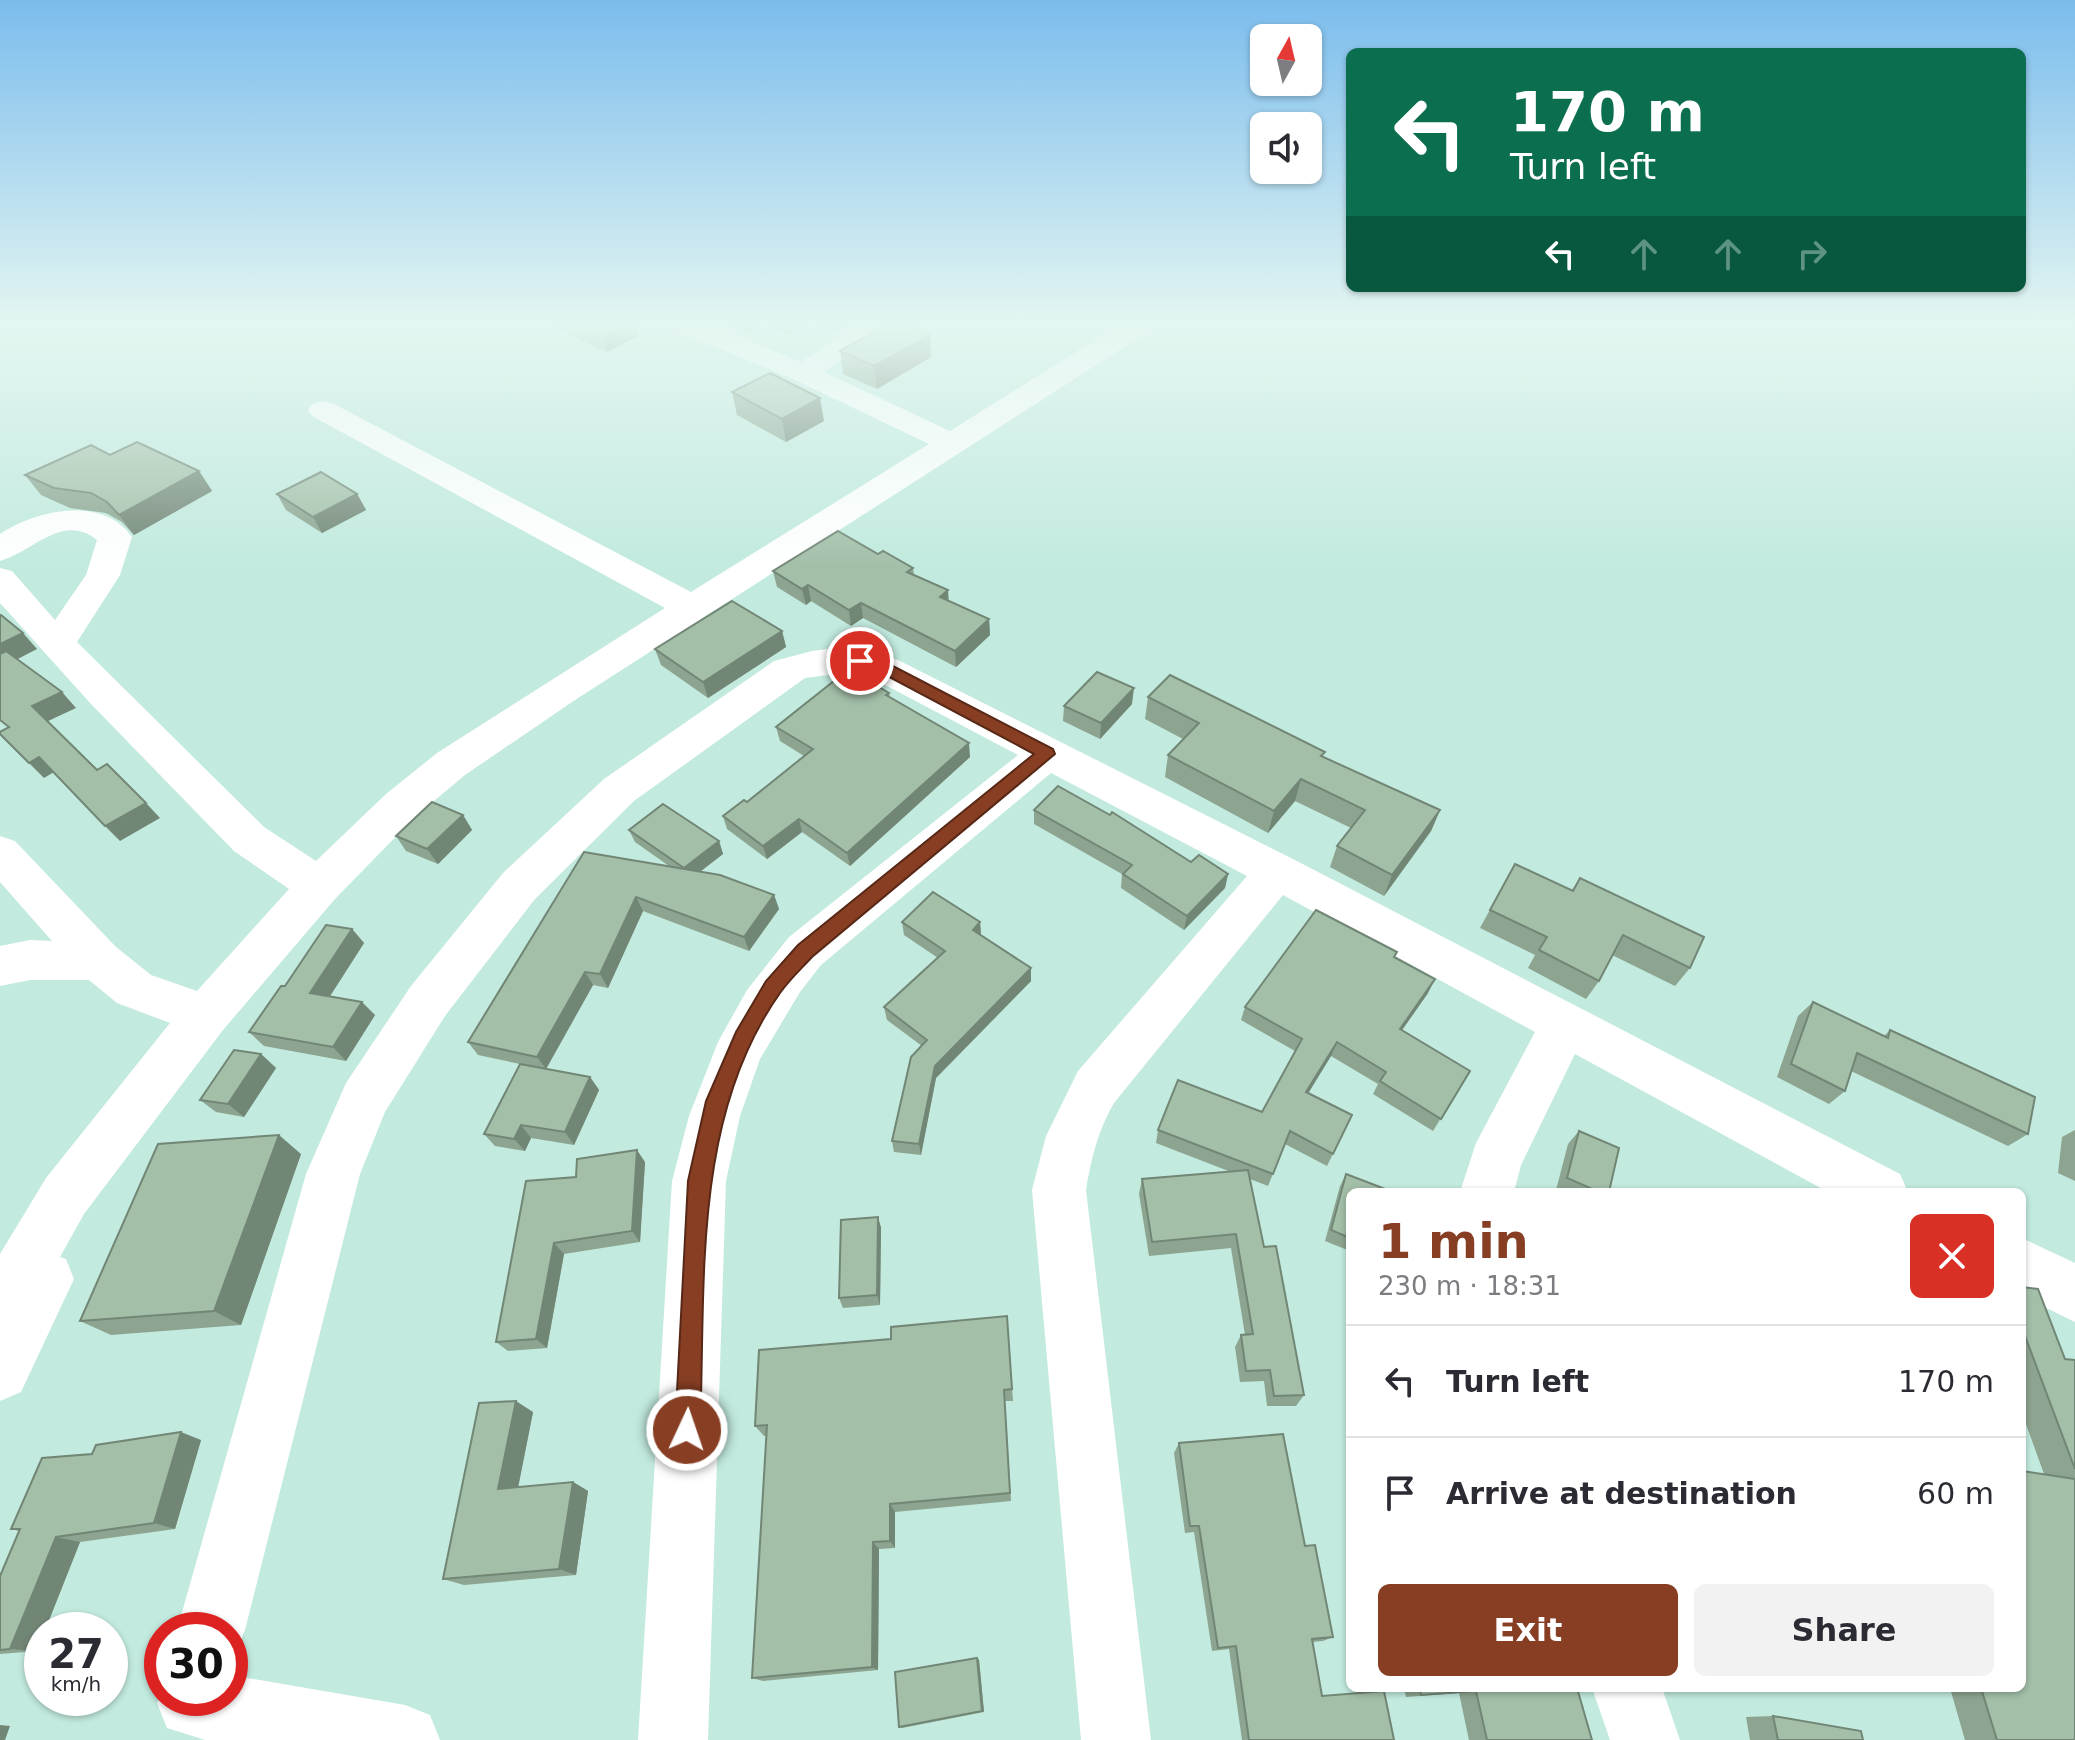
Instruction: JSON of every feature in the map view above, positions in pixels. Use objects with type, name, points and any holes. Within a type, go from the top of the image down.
[{"type":"street","points":[[873,406],[953,444]]},
{"type":"street","points":[[0,1308],[65,1196],[206,1015],[319,886],[401,805],[451,764],[1012,406]]},
{"type":"street","points":[[323,410],[692,608]]},
{"type":"street","points":[[0,551],[15,538],[66,521],[88,521],[102,526],[115,537],[103,575],[58,643]]},
{"type":"street","points":[[0,579],[25,610],[249,839],[319,886]]},
{"type":"street","points":[[216,1612],[333,1174],[364,1099],[428,1001],[519,886],[619,790],[787,670],[814,661],[837,658],[885,669],[1277,871],[1873,1188]]},
{"type":"street","points":[[673,1740],[699,1181],[717,1101],[744,1038],[765,1000],[805,951],[1047,754]]},
{"type":"street","points":[[0,853],[99,961],[134,989],[206,1015]]},
{"type":"street","points":[[1116,1740],[1059,1190],[1068,1143],[1080,1111],[1096,1087],[1277,871]]},
{"type":"street","points":[[0,966],[30,960],[99,961]]},
{"type":"street","points":[[1488,1188],[1495,1161],[1564,1026]]},
{"type":"street","points":[[0,1371],[136,1107]]},
{"type":"street","points":[[2026,1268],[2075,1294]]},
{"type":"street","points":[[1628,1692],[1645,1740]]},
{"type":"street","points":[[206,1716],[405,1740]]},
{"type":"building","points":[[758,406],[805,406],[782,419]]},
{"type":"building","points":[[137,442],[199,471],[119,515],[107,502],[91,493],[54,488],[25,475],[91,445],[110,455]]},
{"type":"building","points":[[321,472],[357,494],[313,517],[277,494]]},
{"type":"building","points":[[838,531],[878,554],[883,551],[913,568],[907,572],[948,590],[940,597],[989,619],[955,651],[861,603],[849,610],[808,585],[802,589],[773,571]]},
{"type":"building","points":[[732,601],[782,631],[703,682],[655,649]]},
{"type":"building","points":[[1,615],[23,633],[0,644]]},
{"type":"building","points":[[6,651],[62,692],[32,706],[97,770],[107,764],[146,803],[105,826],[39,757],[29,763],[0,734],[9,727],[0,720],[0,654]]},
{"type":"building","points":[[849,669],[889,693],[886,695],[969,743],[847,853],[799,819],[763,846],[723,816],[744,800],[747,802],[813,749],[776,727]]},
{"type":"building","points":[[1097,672],[1134,688],[1101,723],[1064,706]]},
{"type":"building","points":[[1170,675],[1325,752],[1321,756],[1440,810],[1392,875],[1337,846],[1365,810],[1301,779],[1274,811],[1168,755],[1199,723],[1148,697]]},
{"type":"building","points":[[1058,786],[1110,815],[1112,812],[1191,862],[1199,855],[1228,874],[1187,916],[1123,874],[1132,865],[1034,810]]},
{"type":"building","points":[[432,802],[463,815],[427,849],[396,836]]},
{"type":"building","points":[[663,804],[719,841],[684,868],[629,830]]},
{"type":"building","points":[[584,852],[720,875],[774,895],[744,937],[636,897],[600,974],[585,972],[537,1057],[468,1042]]},
{"type":"building","points":[[1515,864],[1573,891],[1580,878],[1704,937],[1690,968],[1623,935],[1599,981],[1539,950],[1547,937],[1490,910]]},
{"type":"building","points":[[933,892],[980,922],[973,930],[1031,968],[935,1066],[919,1144],[892,1141],[911,1057],[927,1040],[884,1007],[945,951],[902,922]]},
{"type":"building","points":[[1316,910],[1397,952],[1394,957],[1435,979],[1400,1029],[1470,1071],[1441,1119],[1380,1081],[1386,1072],[1337,1042],[1306,1092],[1352,1115],[1333,1154],[1290,1131],[1273,1174],[1158,1130],[1178,1080],[1262,1112],[1302,1039],[1245,1007]]},
{"type":"building","points":[[326,925],[352,929],[310,993],[362,1002],[333,1047],[249,1032],[281,986],[285,986]]},
{"type":"building","points":[[1813,1002],[1888,1038],[1890,1030],[2035,1097],[2028,1134],[1857,1053],[1845,1091],[1791,1064]]},
{"type":"building","points":[[234,1050],[261,1054],[228,1104],[200,1100]]},
{"type":"building","points":[[520,1064],[590,1077],[565,1132],[521,1125],[514,1139],[484,1134]]},
{"type":"building","points":[[1579,1131],[1619,1148],[1610,1188],[1590,1188],[1567,1178]]},
{"type":"building","points":[[279,1135],[214,1311],[80,1321],[158,1144]]},
{"type":"building","points":[[637,1150],[632,1231],[554,1243],[536,1339],[496,1342],[526,1181],[576,1177],[577,1159]]},
{"type":"building","points":[[1248,1170],[1264,1247],[1276,1246],[1304,1395],[1274,1396],[1270,1370],[1246,1371],[1241,1335],[1253,1334],[1236,1234],[1152,1242],[1142,1179]]},
{"type":"building","points":[[1346,1174],[1383,1188],[1346,1188],[1346,1236],[1331,1230]]},
{"type":"building","points":[[878,1217],[877,1295],[839,1298],[841,1220]]},
{"type":"building","points":[[2026,1288],[2038,1289],[2065,1359],[2075,1360],[2075,1469],[2026,1339]]},
{"type":"building","points":[[1007,1316],[1012,1389],[1004,1390],[1010,1493],[890,1504],[890,1541],[873,1542],[872,1667],[752,1678],[767,1425],[755,1426],[759,1350],[891,1339],[891,1327]]},
{"type":"building","points":[[516,1401],[498,1489],[573,1482],[559,1569],[443,1579],[479,1403]]},
{"type":"building","points":[[181,1432],[154,1523],[56,1537],[10,1649],[0,1650],[0,1576],[20,1529],[11,1529],[42,1458],[92,1454],[96,1445]]},
{"type":"building","points":[[1283,1434],[1305,1546],[1315,1545],[1333,1637],[1312,1639],[1322,1696],[1384,1692],[1394,1740],[1249,1740],[1236,1646],[1218,1648],[1199,1526],[1190,1526],[1179,1443]]},
{"type":"building","points":[[2026,1472],[2075,1479],[2075,1740],[1997,1740],[1982,1692],[2026,1692]]},
{"type":"building","points":[[977,1658],[982,1711],[899,1727],[895,1672]]},
{"type":"building","points":[[1421,1692],[1462,1692],[1421,1695]]},
{"type":"building","points":[[1476,1692],[1578,1692],[1592,1740],[1487,1740]]},
{"type":"building","points":[[1773,1716],[1861,1731],[1863,1740],[1778,1740]]},
{"type":"route","points":[[687,1430],[699,1181],[717,1101],[744,1038],[773,987],[805,951],[1047,754],[885,669],[860,661]]}]
